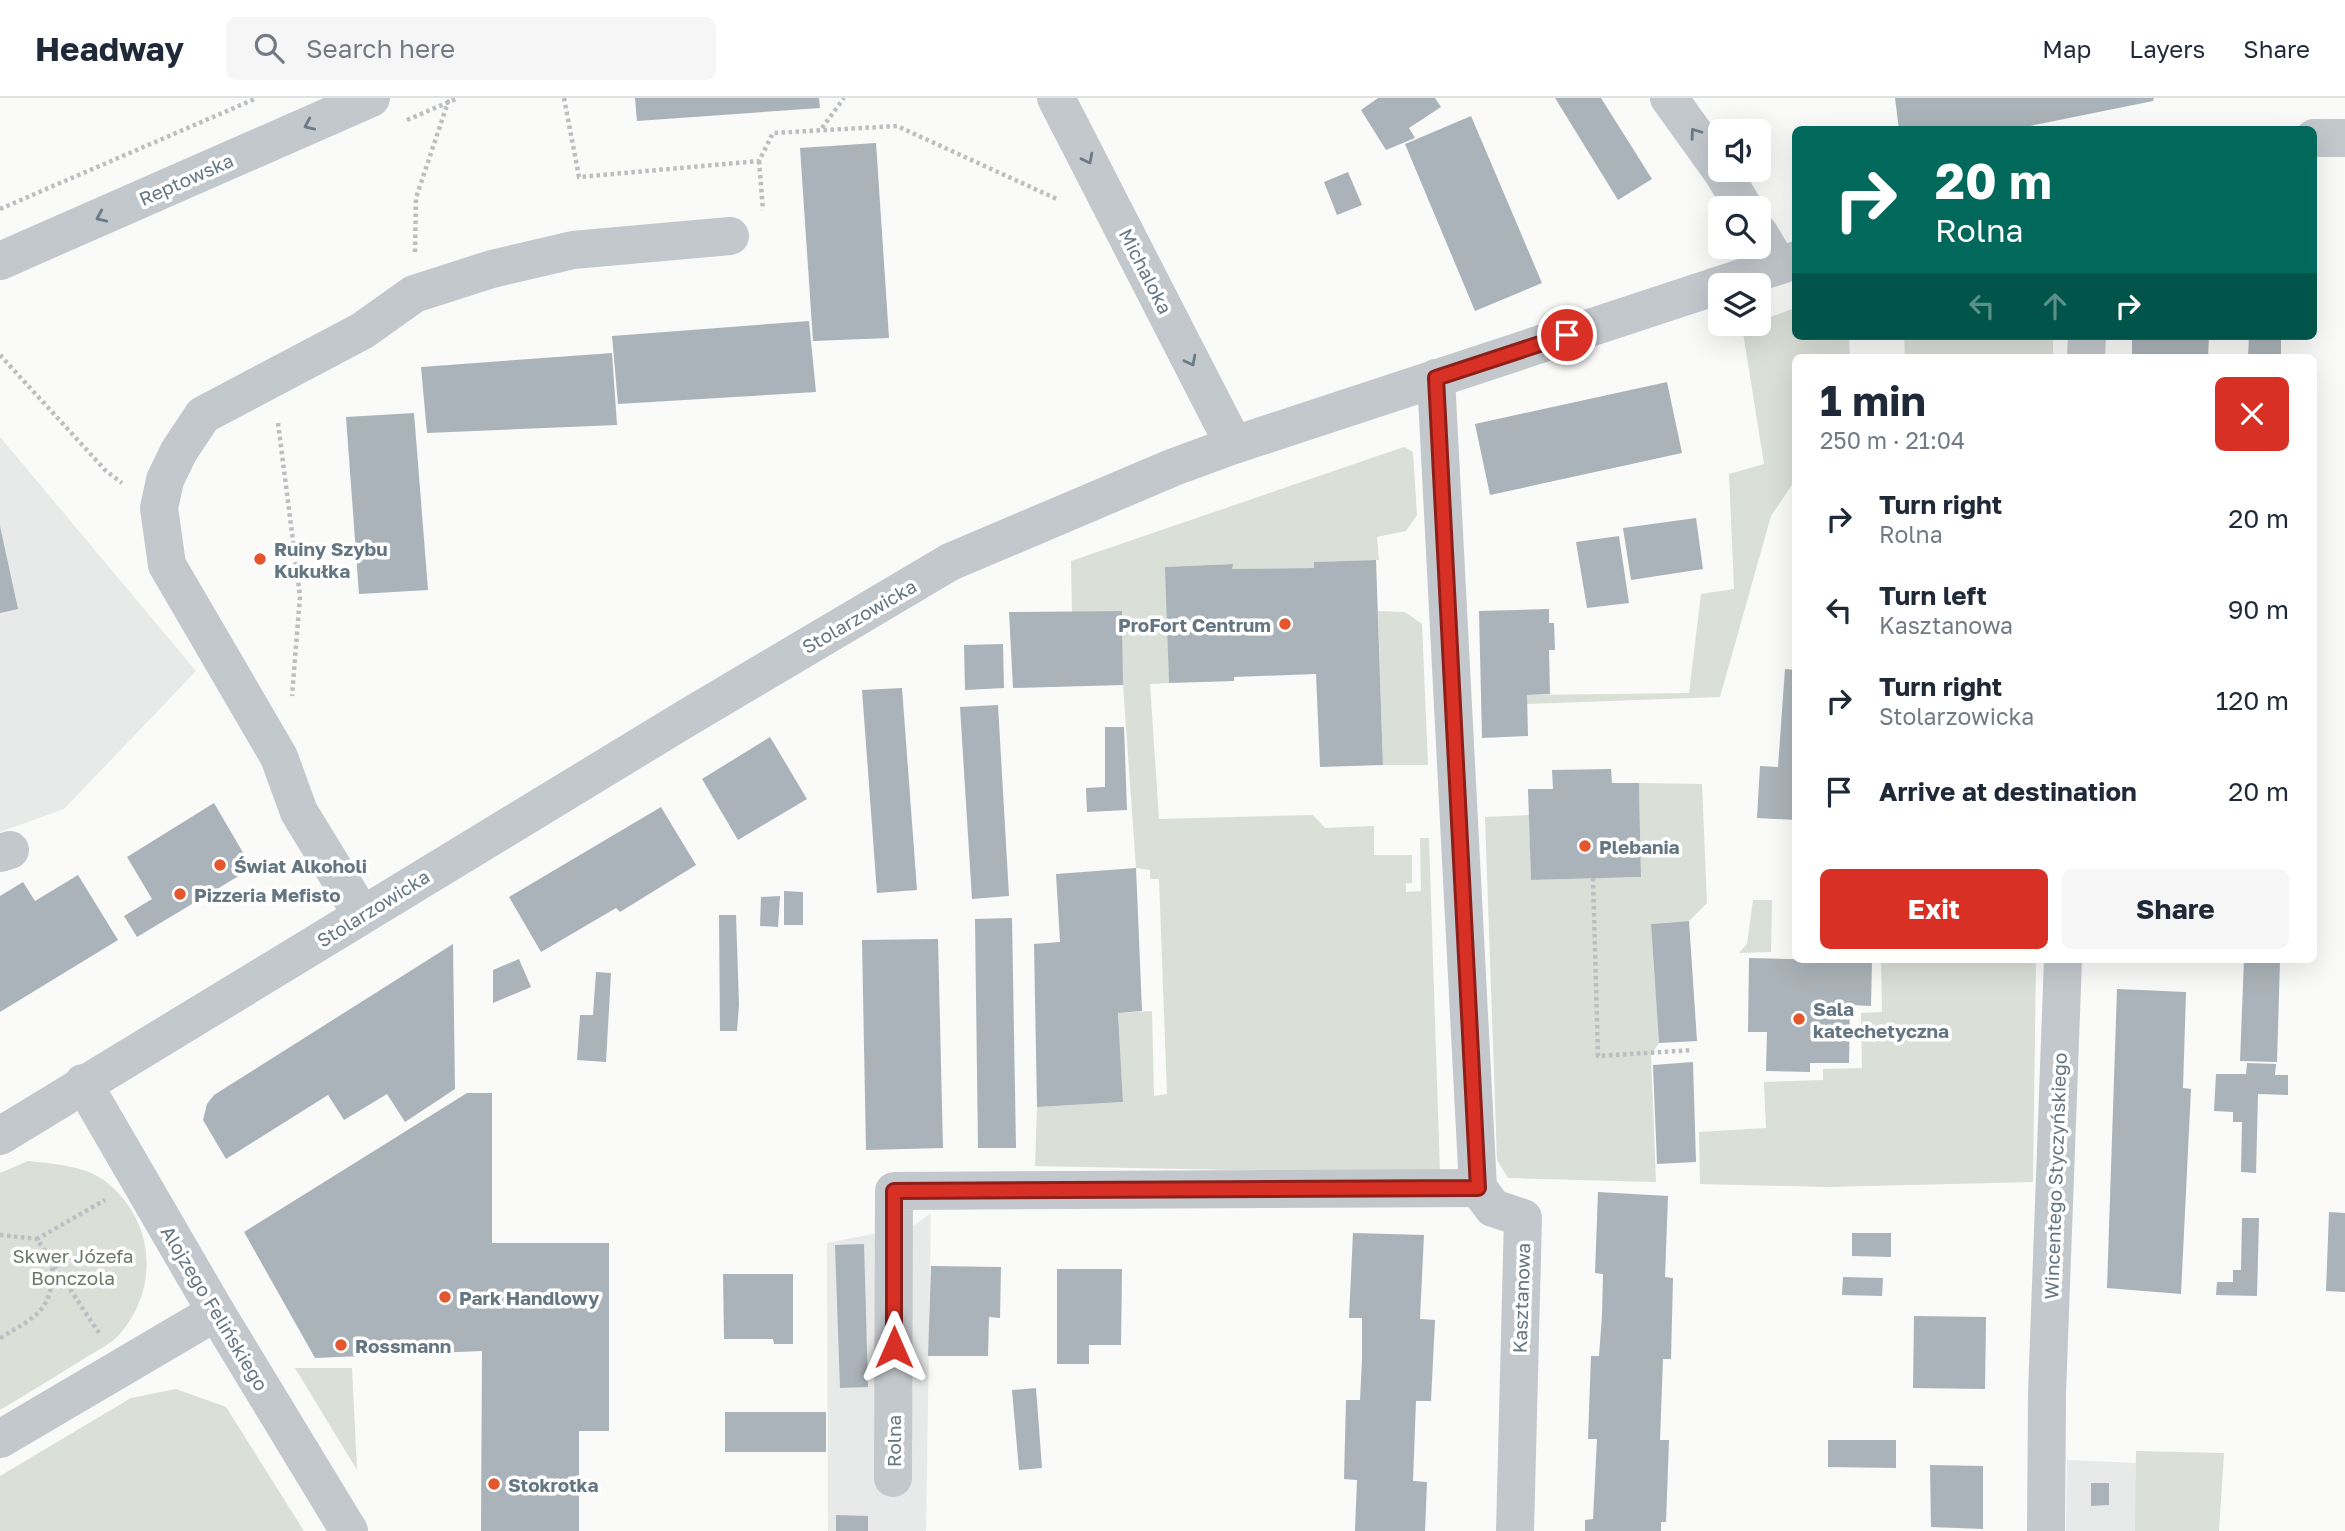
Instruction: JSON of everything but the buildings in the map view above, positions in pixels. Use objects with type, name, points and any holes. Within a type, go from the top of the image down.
[{"type":"street","name":"Reptowska","points":[[0,261],[372,98]]},
{"type":"street","name":"Michaloka","points":[[1056,98],[1234,445]]},
{"type":"street","points":[[1669,98],[1708,151]]},
{"type":"street","points":[[2317,138],[2345,138]]},
{"type":"street","points":[[362,915],[299,812],[279,757],[167,565],[159,508],[165,480],[178,451],[203,415],[362,331],[414,294],[492,269],[573,250],[747,229]]},
{"type":"street","points":[[1771,245],[1787,262]]},
{"type":"street","name":"Stolarzowicka","points":[[0,1136],[83,1083],[203,1014],[362,915],[950,562],[1234,445],[1787,262]]},
{"type":"street","points":[[1436,378],[1478,1188]]},
{"type":"street","name":"Wincentego Styczyńskiego","points":[[2046,1531],[2047,1393],[2063,963]]},
{"type":"street","name":"Alojzego Felińskiego","points":[[83,1083],[216,1312],[349,1531]]},
{"type":"street","name":"Rolna","points":[[893,1478],[894,1191],[1478,1188]]},
{"type":"street","name":"Kasztanowa","points":[[1478,1188],[1493,1208],[1523,1218],[1515,1531]]},
{"type":"street","points":[[0,1439],[216,1312]]},
{"type":"path","points":[[0,209],[257,98]]},
{"type":"path","points":[[414,294],[416,198],[448,102],[445,98]]},
{"type":"path","points":[[564,98],[579,177],[759,160]]},
{"type":"path","points":[[821,129],[844,98]]},
{"type":"path","points":[[747,229],[759,160],[773,133],[897,127],[1061,200]]},
{"type":"path","points":[[0,355],[106,471],[159,508]]},
{"type":"path","points":[[277,411],[300,596],[289,742],[279,757]]},
{"type":"path","points":[[1593,878],[1598,1056],[1693,1050]]},
{"type":"path","points":[[0,1235],[37,1239],[140,1180]]},
{"type":"path","points":[[37,1239],[100,1335]]},
{"type":"path","points":[[0,1338],[41,1314],[53,1287],[52,1262]]},
{"type":"shaded area","points":[[0,437],[196,671],[64,809],[0,832]]},
{"type":"shaded area","points":[[931,1213],[926,1531],[828,1531],[827,1243],[913,1226]]},
{"type":"shaded area","points":[[2067,1460],[2137,1463],[2135,1531],[2066,1531]]},
{"type":"green space","points":[[1792,309],[1792,340],[1849,340],[1850,354],[1792,354],[1792,484],[1771,516],[1720,697],[1527,704],[1527,695],[1689,693],[1701,594],[1734,589],[1729,474],[1764,464],[1744,336],[1771,336],[1771,317]]},
{"type":"green space","points":[[1904,340],[2053,340],[2053,354],[1905,354]]},
{"type":"green space","points":[[1404,447],[1413,452],[1417,515],[1406,531],[1377,537],[1379,560],[1315,562],[1314,568],[1232,569],[1232,564],[1166,567],[1169,683],[1150,684],[1159,819],[1313,815],[1325,828],[1374,826],[1374,855],[1412,855],[1412,883],[1406,883],[1406,892],[1421,891],[1420,838],[1429,838],[1440,1174],[1035,1166],[1037,1107],[1123,1102],[1118,1013],[1152,1011],[1154,1096],[1167,1094],[1159,879],[1150,879],[1150,870],[1136,868],[1123,685],[1122,611],[1072,612],[1071,561]]},
{"type":"green space","points":[[1378,611],[1405,612],[1422,624],[1428,765],[1383,765]]},
{"type":"green space","points":[[1639,783],[1702,784],[1707,903],[1689,921],[1651,924],[1659,1043],[1651,1055],[1656,1182],[1508,1178],[1497,1160],[1485,817],[1529,815],[1531,880],[1641,877]]},
{"type":"green space","points":[[1753,900],[1772,900],[1771,952],[1739,953],[1747,944]]},
{"type":"green space","points":[[1881,963],[2036,963],[2033,1182],[1827,1187],[1700,1184],[1699,1132],[1766,1128],[1764,1082],[1823,1080],[1823,1069],[1862,1068],[1861,1013],[1882,1012]]},
{"type":"green space","name":"Skwer Józefa Bonczola","points":[[28,1161],[68,1166],[88,1172],[105,1181],[122,1197],[143,1235],[146,1277],[141,1298],[132,1317],[118,1336],[0,1410],[0,1173]]},
{"type":"green space","points":[[295,1368],[352,1368],[357,1470]]},
{"type":"green space","points":[[176,1389],[226,1407],[304,1531],[0,1531],[0,1476],[131,1398]]},
{"type":"green space","points":[[2136,1451],[2224,1453],[2219,1531],[2135,1531]]},
{"type":"place","name":"Ruiny Szybu Kukułka","points":[[260,559]]},
{"type":"place","name":"ProFort Centrum","points":[[1285,624]]},
{"type":"place","name":"Plebania","points":[[1585,846]]},
{"type":"place","name":"Świat Alkoholi","points":[[220,865]]},
{"type":"place","name":"Pizzeria Mefisto","points":[[180,894]]},
{"type":"place","name":"Sala katechetyczna","points":[[1799,1019]]},
{"type":"place","name":"Park Handlowy","points":[[445,1297]]},
{"type":"place","name":"Rossmann","points":[[341,1345]]},
{"type":"place","name":"Stokrotka","points":[[494,1484]]},
{"type":"route","points":[[894,1347],[894,1191],[1478,1188],[1436,378],[1567,335]]}]
